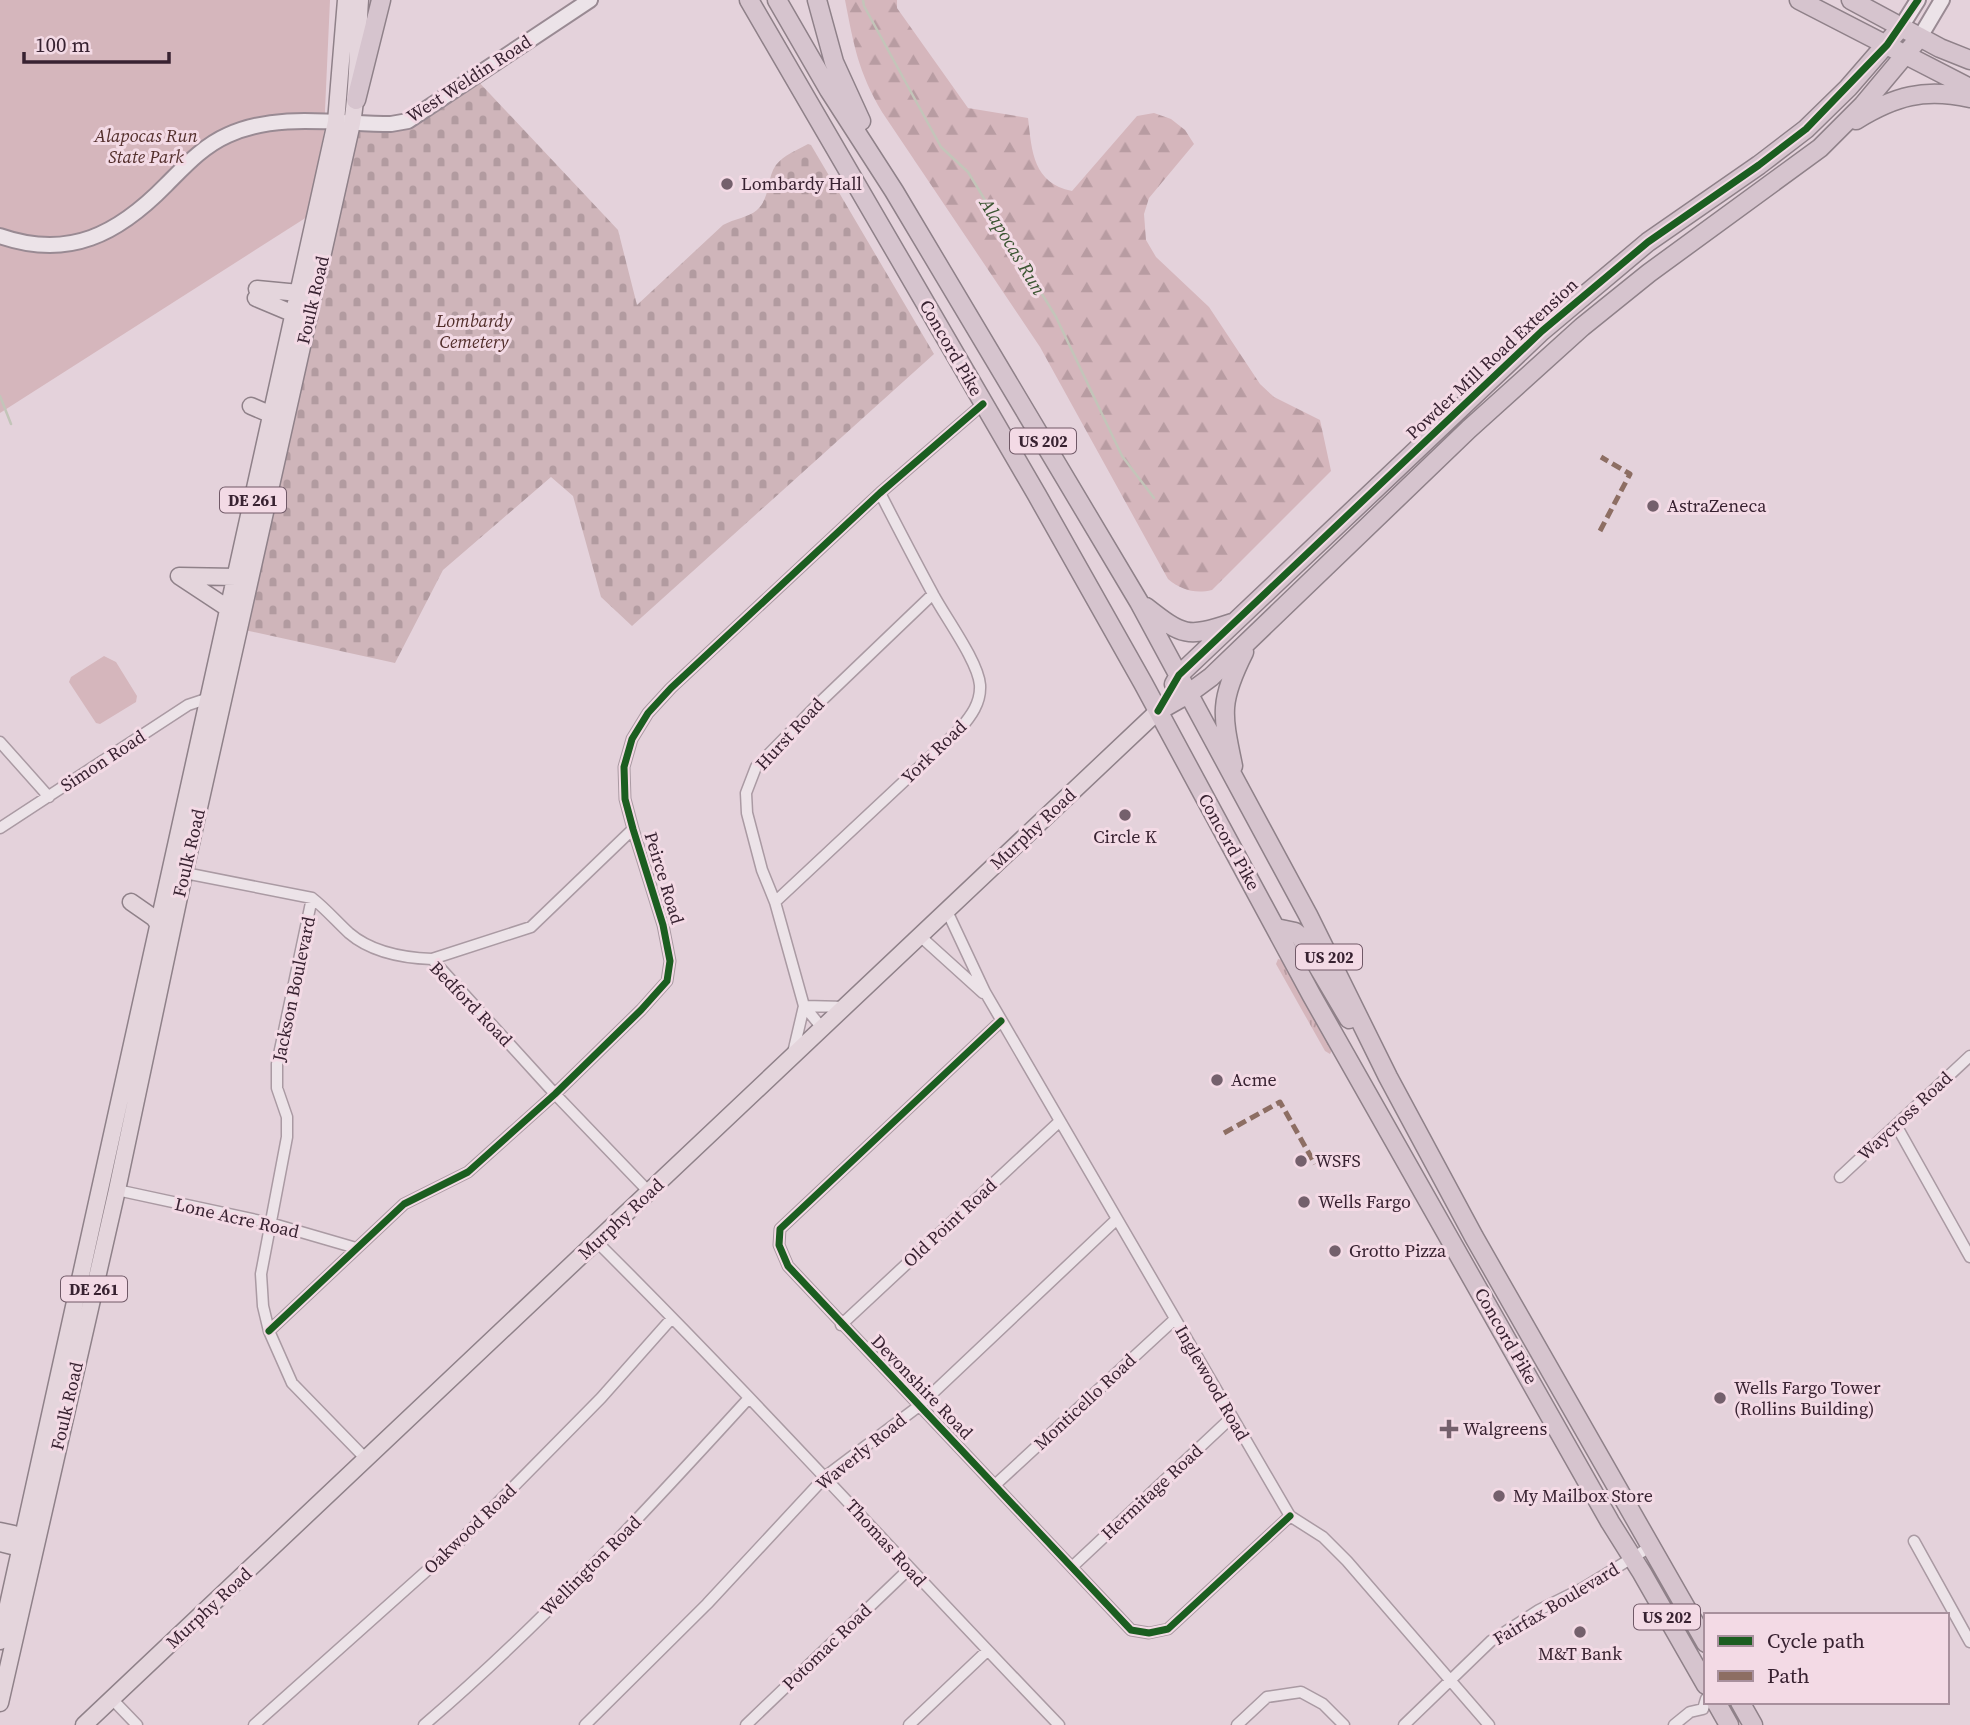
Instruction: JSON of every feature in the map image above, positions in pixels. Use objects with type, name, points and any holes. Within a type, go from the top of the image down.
[{"type":"highway","points":[[356,100],[381,0]]},
{"type":"highway","name":"Concord Pike","points":[[749,0],[984,404],[1158,711],[1390,1133],[1610,1522],[1704,1682]]},
{"type":"highway","name":"Concord Pike","points":[[777,0],[1139,601],[1308,915],[1388,1077],[1474,1237],[1704,1640]]},
{"type":"highway","points":[[817,0],[839,75],[894,191]]},
{"type":"highway","points":[[1799,0],[1970,88]]},
{"type":"highway","points":[[1851,0],[1970,60]]},
{"type":"highway","name":"Powder Mill Road Extension","points":[[1158,711],[1179,676],[1542,331],[1648,242],[1806,129],[1848,88],[1901,27]]},
{"type":"highway","name":"Powder Mill Road Extension","points":[[1158,711],[1211,677],[1469,429],[1582,327],[1649,273],[1820,148],[1863,105],[1920,37]]},
{"type":"highway","points":[[1820,148],[1856,120],[1897,99],[1933,92],[1970,98]]},
{"type":"highway","points":[[1139,601],[1172,627],[1188,633],[1212,630],[1235,622]]},
{"type":"highway","points":[[1237,787],[1224,715],[1225,696],[1231,675],[1250,640]]},
{"type":"highway","points":[[1276,928],[1295,932],[1300,936],[1334,996],[1388,1077]]},
{"type":"highway","points":[[1717,1704],[1728,1725]]},
{"type":"highway","points":[[1741,1704],[1753,1725]]},
{"type":"main road","name":"Foulk Road","points":[[0,1703],[25,1543],[159,925],[177,875],[344,123],[346,0]]},
{"type":"main road","name":"Foulk Road","points":[[0,1641],[117,1190],[209,698],[236,577],[261,499],[272,415],[299,293],[344,123],[356,100],[360,0]]},
{"type":"main road","points":[[294,314],[257,294],[299,293]]},
{"type":"main road","points":[[251,406],[272,415]]},
{"type":"main road","points":[[229,609],[179,576],[236,577]]},
{"type":"main road","name":"Murphy Road","points":[[84,1725],[1158,711]]},
{"type":"main road","points":[[131,902],[154,918],[159,925]]},
{"type":"main road","points":[[0,1531],[14,1534],[25,1543]]},
{"type":"main road","points":[[0,1543],[12,1546],[25,1543]]},
{"type":"street","name":"West Weldin Road","points":[[0,236],[29,244],[60,245],[88,240],[122,224],[198,153],[226,136],[270,123],[391,124],[419,116],[590,0]]},
{"type":"street","points":[[1901,27],[1918,0]]},
{"type":"street","points":[[1920,37],[1942,0]]},
{"type":"street","name":"Peirce Road","points":[[269,1331],[404,1204],[468,1172],[555,1094],[667,981],[670,961],[663,925],[625,799],[624,767],[632,739],[648,713],[671,688],[880,493],[984,404]]},
{"type":"street","name":"York Road","points":[[775,902],[971,716],[977,705],[980,688],[978,673],[880,493]]},
{"type":"street","name":"Hurst Road","points":[[823,1029],[804,1006],[775,902],[762,870],[747,813],[746,793],[756,767],[933,594]]},
{"type":"street","name":"Simon Road","points":[[0,828],[188,705],[209,698]]},
{"type":"street","points":[[0,743],[48,797]]},
{"type":"street","points":[[432,959],[531,927],[633,829]]},
{"type":"street","points":[[177,875],[312,898]]},
{"type":"street","name":"Bedford Road","points":[[312,898],[350,934],[376,950],[432,959],[649,1192]]},
{"type":"street","name":"Jackson Boulevard","points":[[312,898],[277,1064],[277,1088],[287,1117],[288,1137],[261,1274],[263,1306],[269,1331],[292,1383],[366,1459]]},
{"type":"street","name":"Inglewood Road","points":[[947,911],[1001,1021],[1290,1516],[1323,1537],[1347,1561],[1489,1725]]},
{"type":"street","name":"Inglewood Road","points":[[920,936],[988,998]]},
{"type":"street","points":[[791,1059],[804,1006],[847,1007]]},
{"type":"street","name":"Devonshire Road","points":[[1001,1021],[780,1229],[779,1245],[788,1266],[1131,1630],[1149,1633],[1168,1629],[1290,1516]]},
{"type":"street","name":"Waycross Road","points":[[1840,1177],[1970,1056]]},
{"type":"street","name":"Old Point Road","points":[[841,1325],[1059,1121]]},
{"type":"street","points":[[1896,1125],[1970,1257]]},
{"type":"street","name":"Lone Acre Road","points":[[117,1190],[270,1223],[356,1248]]},
{"type":"street","name":"Waverly Road","points":[[585,1725],[707,1605],[826,1476],[919,1406],[1117,1219]]},
{"type":"street","name":"Thomas Road","points":[[597,1242],[826,1476],[909,1569],[1059,1725]]},
{"type":"street","name":"Oakwood Road","points":[[254,1725],[460,1541],[601,1398],[672,1318]]},
{"type":"street","name":"Monticello Road","points":[[995,1485],[1175,1319]]},
{"type":"street","name":"Wellington Road","points":[[424,1725],[533,1625],[638,1520],[749,1398]]},
{"type":"street","name":"Hermitage Road","points":[[1072,1567],[1232,1417]]},
{"type":"street","points":[[1914,1541],[1970,1642]]},
{"type":"street","name":"Fairfax Boulevard","points":[[1404,1725],[1491,1641],[1539,1610],[1583,1588],[1650,1547]]},
{"type":"street","name":"Potomac Road","points":[[746,1725],[909,1569]]},
{"type":"street","points":[[909,1725],[987,1651]]},
{"type":"street","points":[[1237,1725],[1267,1697],[1301,1692],[1323,1704],[1345,1725]]},
{"type":"street","points":[[112,1699],[137,1725]]},
{"type":"street","points":[[1674,1725],[1690,1712],[1703,1709],[1704,1704]]},
{"type":"green space","name":"Alapocas Run State Park","points":[[0,0],[330,0],[324,132],[307,217],[0,413]]},
{"type":"green space","points":[[845,0],[897,0],[897,8],[968,108],[1028,118],[1037,164],[1049,181],[1059,187],[1072,191],[1137,116],[1154,113],[1171,119],[1185,130],[1194,144],[1149,198],[1144,214],[1146,240],[1156,257],[1209,307],[1260,384],[1274,397],[1320,420],[1331,471],[1212,590],[1188,590],[1168,579],[1040,347],[882,112],[867,84],[858,58]]},
{"type":"green space","name":"Lombardy Cemetery","points":[[475,78],[618,230],[637,305],[723,225],[757,210],[764,199],[776,165],[791,153],[811,145],[934,354],[632,626],[601,597],[573,496],[551,477],[443,570],[395,663],[240,629],[352,123],[391,124]]},
{"type":"green space","points":[[104,656],[116,662],[137,696],[136,702],[100,724],[96,723],[69,682],[71,677]]},
{"type":"green space","points":[[1278,959],[1282,960],[1332,1050],[1330,1054],[1325,1051],[1276,964]]},
{"type":"waterway","name":"Alapocas Run","points":[[863,0],[941,147],[968,172],[1056,317],[1122,456],[1154,498]]},
{"type":"waterway","points":[[0,396],[11,424]]},
{"type":"marked path","points":[[1600,531],[1630,474],[1601,457]]},
{"type":"marked path","points":[[1224,1133],[1280,1102],[1315,1164]]},
{"type":"cycle path","points":[[1158,711],[1179,675],[1542,331],[1648,242],[1806,129],[1887,45],[1918,0]]},
{"type":"cycle path","points":[[269,1331],[404,1204],[468,1172],[555,1094],[667,981],[670,961],[663,925],[625,799],[624,767],[632,739],[648,713],[671,688],[880,493],[983,404]]},
{"type":"cycle path","points":[[1001,1021],[780,1229],[779,1245],[788,1266],[1131,1630],[1149,1633],[1168,1629],[1290,1516]]},
{"type":"place","name":"Lombardy Hall","points":[[727,184]]},
{"type":"place","name":"AstraZeneca","points":[[1653,506]]},
{"type":"place","name":"Circle K","points":[[1125,815]]},
{"type":"place","name":"Acme","points":[[1217,1080]]},
{"type":"place","name":"WSFS","points":[[1301,1161]]},
{"type":"place","name":"Wells Fargo","points":[[1304,1202]]},
{"type":"place","name":"Grotto Pizza","points":[[1335,1251]]},
{"type":"place","name":"Wells Fargo Tower (Rollins Building)","points":[[1720,1398]]},
{"type":"place","name":"Walgreens","points":[[1449,1429]]},
{"type":"place","name":"My Mailbox Store","points":[[1499,1496]]},
{"type":"place","name":"M&T Bank","points":[[1580,1632]]}]
